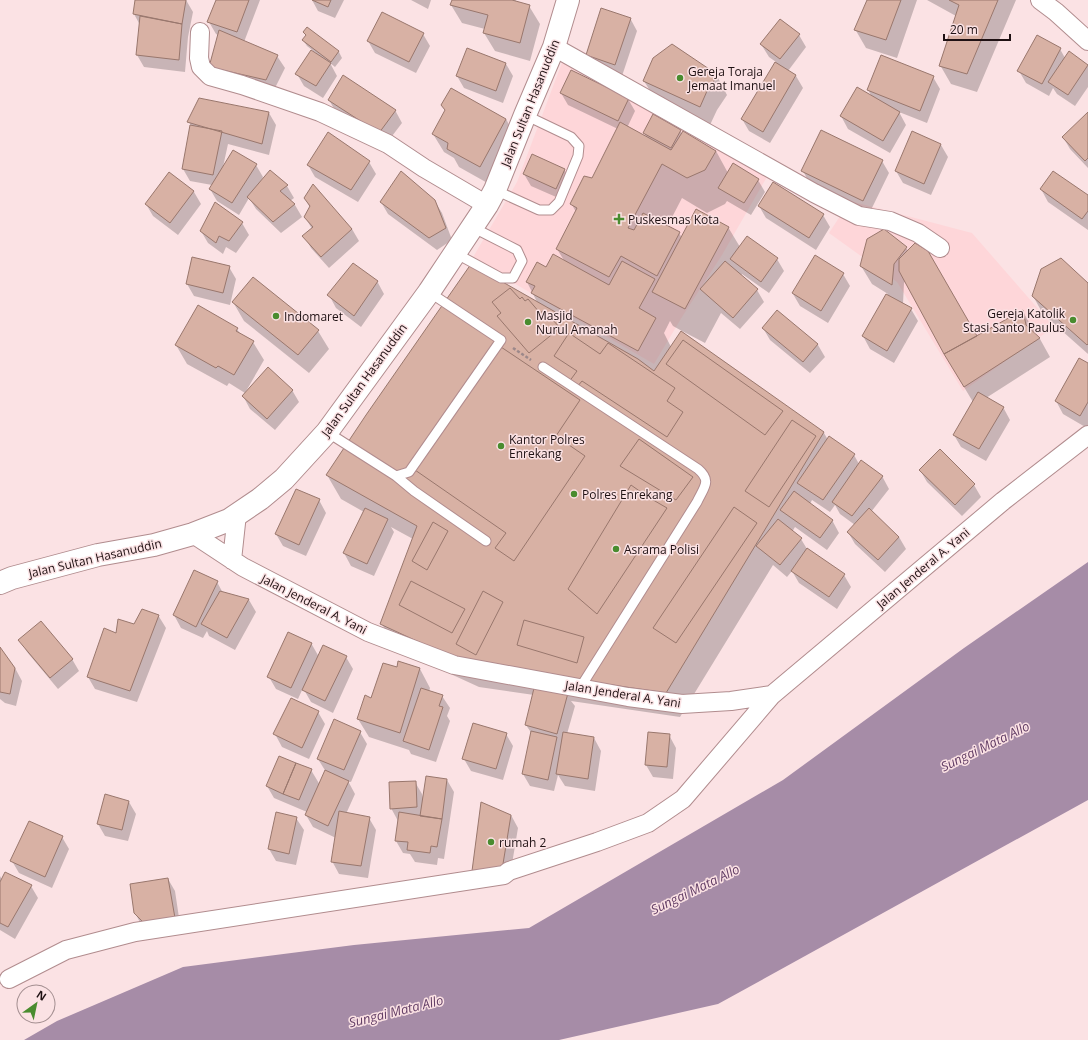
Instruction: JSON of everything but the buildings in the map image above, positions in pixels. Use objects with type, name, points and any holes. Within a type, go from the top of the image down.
[{"type":"highway","name":"Jalan Sultan Hasanuddin","points":[[0,583],[12,578],[98,555],[154,545],[193,534],[229,520],[260,499],[284,479],[327,432],[429,292],[491,197],[554,47],[568,0]]},
{"type":"street","points":[[1040,0],[1056,12],[1088,41]]},
{"type":"street","points":[[200,32],[199,58],[201,67],[210,76],[242,85],[320,112],[388,144],[424,168],[491,197]]},
{"type":"street","points":[[554,47],[814,193],[859,216],[890,221],[918,233],[940,248]]},
{"type":"street","name":"Jalan Jenderal A. Yani","points":[[193,534],[250,571],[368,632],[454,665],[628,697],[682,704],[731,701],[772,695],[1004,501],[1088,435]]},
{"type":"street","points":[[232,560],[237,514]]},
{"type":"street","points":[[9,979],[66,950],[135,932],[504,875],[509,871],[597,842],[648,823],[683,799],[772,695]]},
{"type":"lane","points":[[491,197],[539,210],[551,210],[559,202],[578,156],[579,146],[571,137],[525,115]]},
{"type":"lane","points":[[455,253],[501,278],[513,278],[522,261],[517,250],[472,227]]},
{"type":"lane","points":[[396,476],[408,472],[501,340],[429,292]]},
{"type":"lane","points":[[542,367],[698,469],[705,475],[706,483],[698,502],[580,688]]},
{"type":"lane","points":[[327,432],[396,476],[414,491],[486,541]]},
{"type":"path","points":[[501,340],[542,367]]},
{"type":"shaded area","name":"Puskesmas Kota","points":[[563,60],[768,175],[722,255],[654,364],[472,259],[517,182]]},
{"type":"shaded area","points":[[850,201],[972,233],[1054,327],[963,391],[897,282],[829,233]]},
{"type":"water","name":"Sungai Mata Allo","points":[[1088,562],[1088,800],[718,1004],[559,1040],[24,1040],[52,1024],[56,1024],[57,1021],[183,967],[354,945],[529,928],[783,780],[964,648]]},
{"type":"place","name":"Gereja Toraja Jemaat Imanuel","points":[[680,78]]},
{"type":"place","name":"Puskesmas Kota","points":[[619,219]]},
{"type":"place","name":"Indomaret","points":[[276,316]]},
{"type":"place","name":"Gereja Katolik Stasi Santo Paulus","points":[[1073,320]]},
{"type":"place","name":"Masjid Nurul Amanah","points":[[528,322]]},
{"type":"place","name":"Kantor Polres Enrekang","points":[[501,446]]},
{"type":"place","name":"Polres Enrekang","points":[[574,494]]},
{"type":"place","name":"Asrama Polisi","points":[[616,549]]},
{"type":"place","name":"rumah 2","points":[[491,842]]}]
